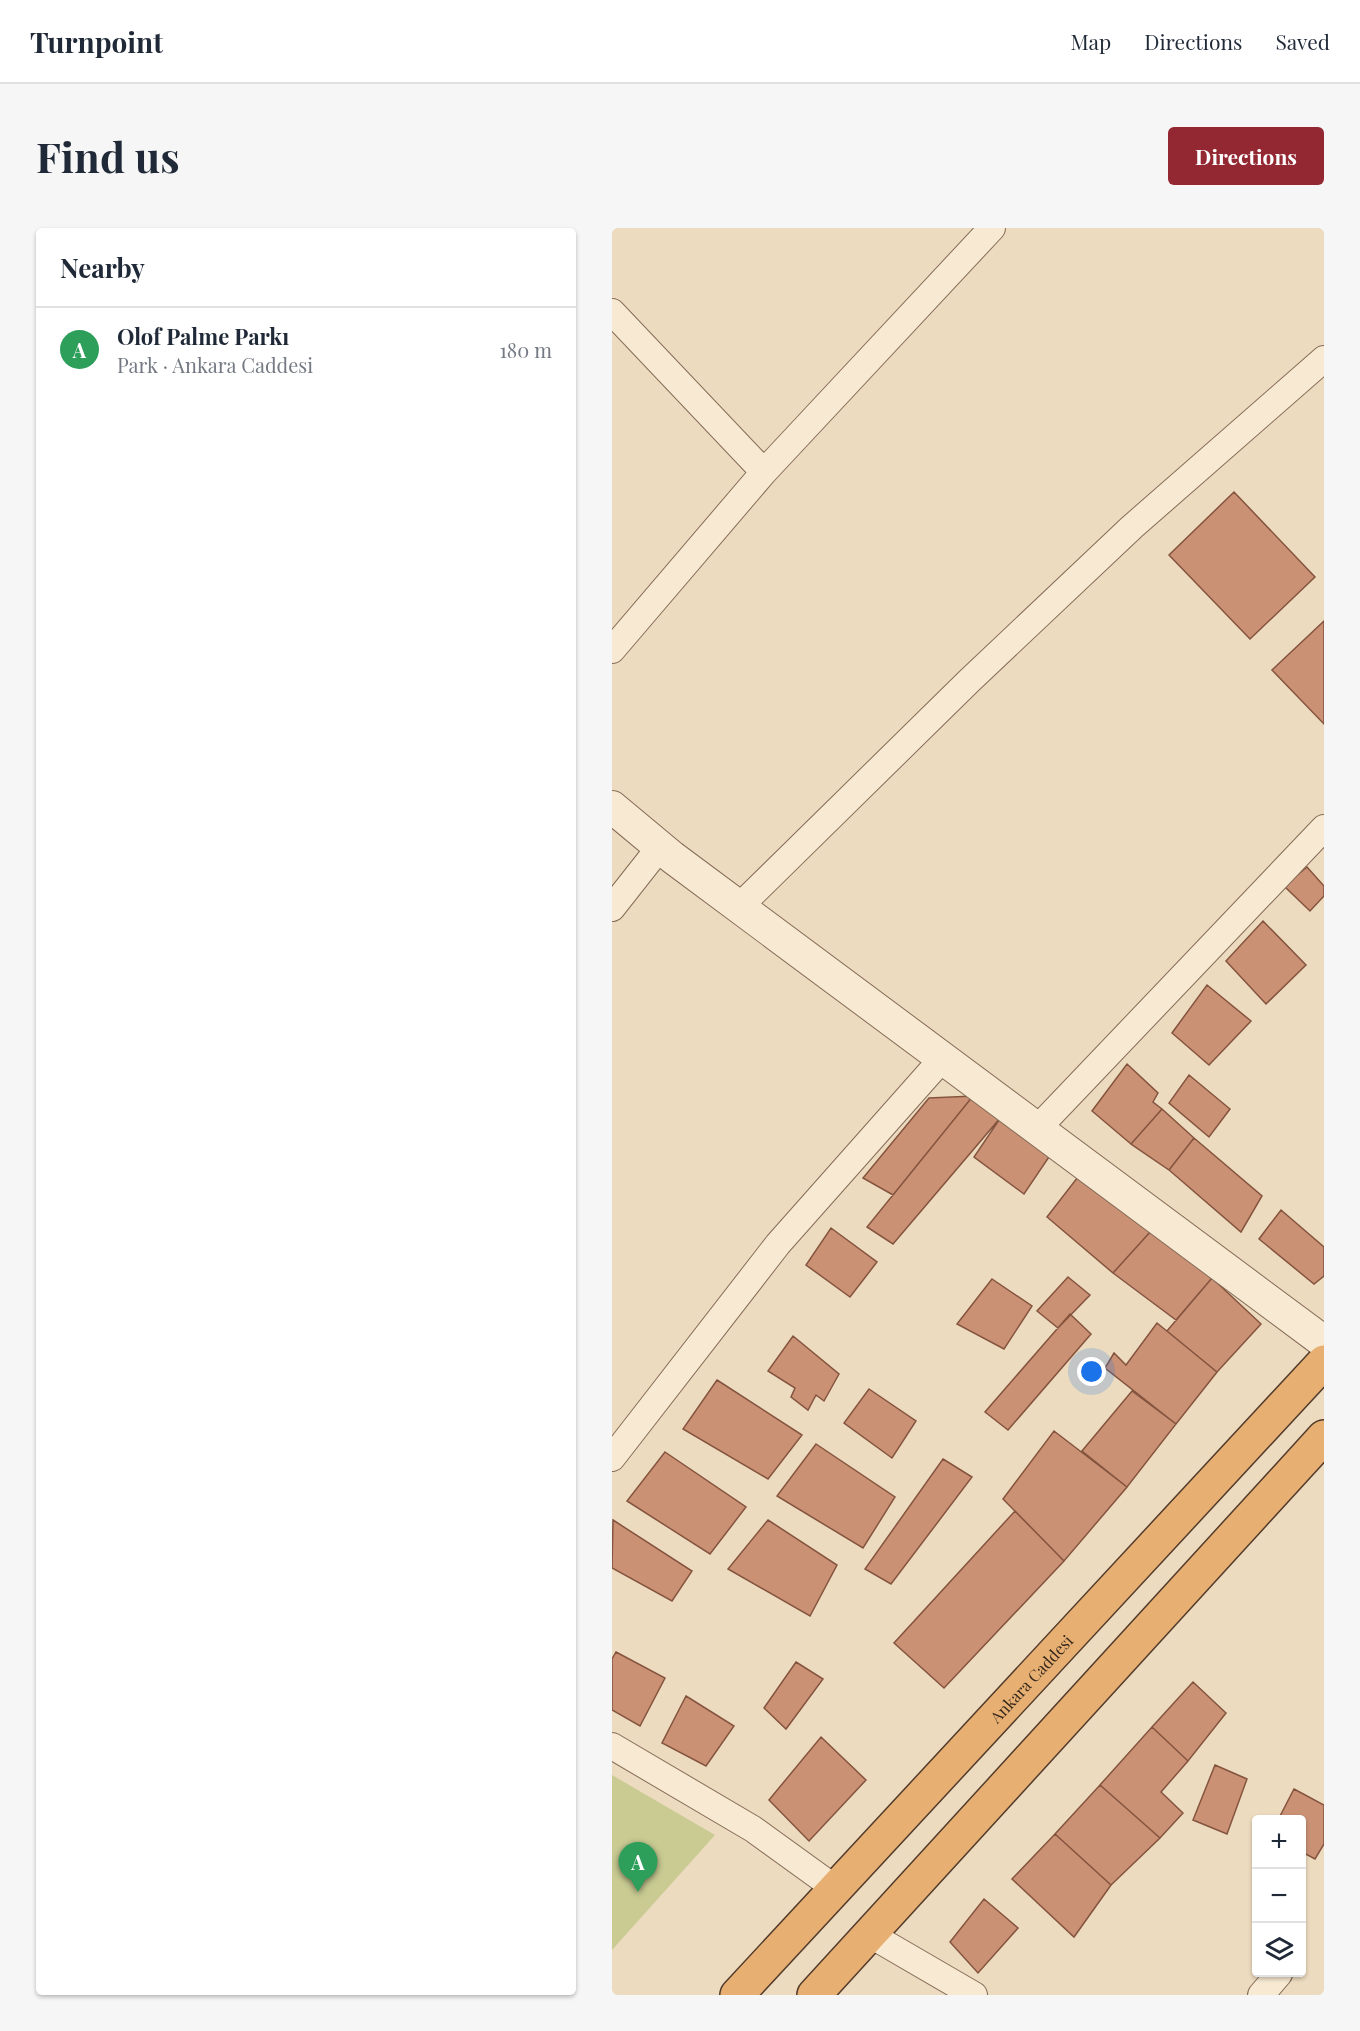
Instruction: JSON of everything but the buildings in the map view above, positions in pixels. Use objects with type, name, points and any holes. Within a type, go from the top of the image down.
[{"type":"highway","name":"Ankara Caddesi","points":[[737,1995],[1324,1362]]},
{"type":"highway","points":[[814,1995],[1324,1437]]},
{"type":"street","points":[[612,650],[764,472],[992,228]]},
{"type":"street","points":[[612,312],[764,472]]},
{"type":"street","points":[[739,907],[969,681],[1131,527],[1324,359]]},
{"type":"street","points":[[612,807],[660,848],[1036,1130],[1324,1342]]},
{"type":"street","points":[[1036,1130],[1324,828]]},
{"type":"street","points":[[612,908],[660,848]]},
{"type":"street","points":[[612,1458],[778,1244],[942,1059]]},
{"type":"street","points":[[612,1746],[753,1829],[836,1889]]},
{"type":"street","points":[[869,1934],[974,1995]]},
{"type":"street","points":[[1262,1995],[1277,1977]]},
{"type":"green space","points":[[612,1775],[715,1835],[612,1950]]},
{"type":"place","name":"Olof Palme Parkı","points":[[638,1892]]}]
